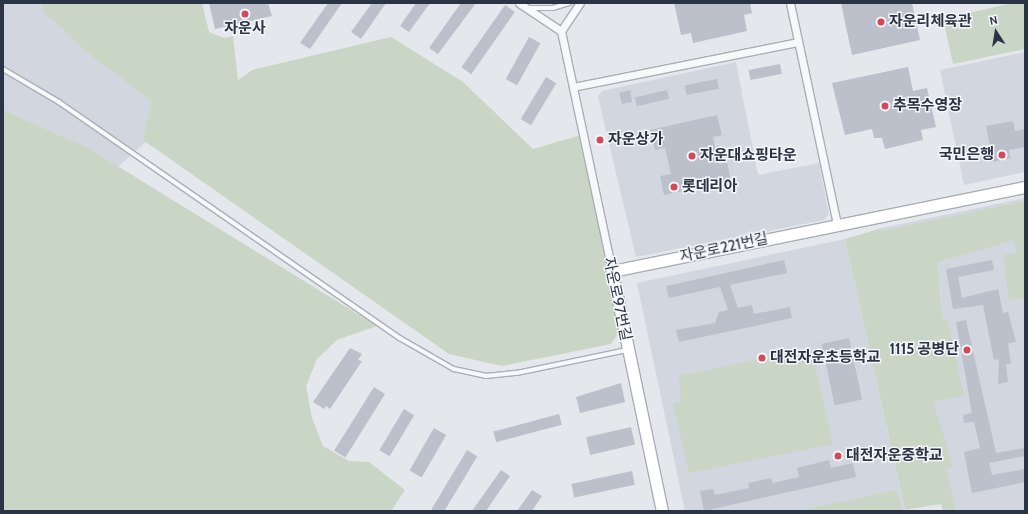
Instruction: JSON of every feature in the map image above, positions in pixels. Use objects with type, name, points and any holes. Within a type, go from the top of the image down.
[{"type":"street","points":[[519,3],[561,31],[580,3]]},
{"type":"street","points":[[790,3],[837,225]]},
{"type":"street","name":"자운로97번길","points":[[561,31],[662,511]]},
{"type":"street","points":[[573,86],[798,42]]},
{"type":"street","name":"자운로221번길","points":[[612,271],[1025,187]]},
{"type":"lane","points":[[527,8],[553,8],[569,3]]},
{"type":"lane","points":[[3,69],[59,102],[400,338],[454,369],[486,376],[517,373],[628,350]]},
{"type":"shaded area","points":[[3,3],[121,3],[178,113],[70,210],[3,183]]},
{"type":"shaded area","points":[[1025,52],[1025,172],[964,185],[940,70]]},
{"type":"shaded area","points":[[736,62],[758,175],[819,163],[829,214],[824,220],[636,257],[598,97],[602,91]]},
{"type":"shaded area","name":"1115 공병단","points":[[1025,198],[1025,511],[943,511],[882,228]]},
{"type":"shaded area","name":"대전자운초등학교","points":[[845,239],[905,511],[685,511],[637,283]]},
{"type":"green space","points":[[42,3],[202,3],[209,32],[224,38],[233,36],[238,80],[252,70],[391,37],[463,82],[533,149],[581,135],[619,332],[611,344],[502,366],[449,354],[143,140],[152,101],[89,54],[44,12]]},
{"type":"green space","points":[[1012,3],[1025,3],[1025,49],[953,64],[943,19]]},
{"type":"green space","points":[[3,110],[90,149],[377,326],[337,340],[317,359],[306,386],[312,418],[323,446],[349,461],[369,462],[405,490],[391,511],[3,511]]},
{"type":"green space","points":[[1025,201],[1025,298],[1009,300],[1003,255],[1017,253],[1014,240],[937,262],[942,319],[948,321],[964,396],[933,402],[953,466],[946,468],[956,511],[943,511],[941,504],[905,510],[845,239],[882,228],[883,231]]},
{"type":"green space","points":[[811,348],[833,444],[689,473],[673,404],[681,402],[679,376]]},
{"type":"green space","points":[[897,490],[902,511],[798,511]]},
{"type":"building","points":[[209,3],[268,3],[272,16],[215,29]]},
{"type":"building","points":[[328,3],[342,3],[310,49],[300,43]]},
{"type":"building","points":[[372,3],[386,3],[361,39],[351,32]]},
{"type":"building","points":[[416,3],[430,3],[409,32],[400,26]]},
{"type":"building","points":[[461,3],[476,3],[438,54],[429,48]]},
{"type":"building","points":[[674,3],[750,3],[752,13],[744,15],[747,31],[693,43],[691,33],[681,35]]},
{"type":"building","name":"자운리체육관","points":[[841,3],[912,3],[920,40],[852,55]]},
{"type":"building","points":[[505,5],[515,12],[471,74],[461,67]]},
{"type":"building","points":[[529,37],[540,43],[517,85],[506,79]]},
{"type":"building","points":[[780,64],[782,74],[750,80],[749,70]]},
{"type":"building","points":[[908,67],[913,91],[927,88],[936,127],[921,130],[923,140],[885,149],[882,138],[874,138],[872,129],[845,135],[832,83]]},
{"type":"building","points":[[546,77],[556,83],[531,125],[521,119]]},
{"type":"building","points":[[717,79],[719,89],[687,95],[685,85]]},
{"type":"building","points":[[630,90],[632,102],[622,104],[619,93]]},
{"type":"building","points":[[667,90],[669,99],[637,106],[635,97]]},
{"type":"building","name":"자운대쇼핑타운","points":[[717,115],[722,135],[713,137],[719,164],[727,162],[731,181],[664,195],[660,176],[671,174],[665,148],[655,150],[650,130]]},
{"type":"building","points":[[1013,121],[1015,131],[1025,129],[1025,147],[1009,150],[1011,158],[993,162],[986,126]]},
{"type":"building","points":[[784,260],[787,273],[730,285],[738,308],[752,305],[754,314],[790,307],[792,318],[679,342],[676,330],[715,323],[719,312],[728,310],[720,287],[669,298],[666,286]]},
{"type":"building","points":[[992,260],[994,270],[958,277],[962,298],[998,289],[1003,313],[1008,312],[1016,342],[1008,343],[1011,364],[1006,364],[1008,382],[998,384],[999,359],[994,360],[983,305],[953,309],[946,269]]},
{"type":"building","points":[[966,320],[996,453],[1025,448],[1025,456],[989,463],[992,475],[1025,469],[1025,482],[972,493],[964,452],[980,448],[974,422],[964,423],[963,415],[972,413],[956,322]]},
{"type":"building","points":[[849,338],[862,400],[835,405],[822,344]]},
{"type":"building","points":[[350,348],[362,354],[358,360],[362,361],[330,409],[326,406],[324,409],[313,402]]},
{"type":"building","points":[[621,383],[625,402],[580,413],[576,397]]},
{"type":"building","points":[[374,387],[385,394],[345,457],[334,451]]},
{"type":"building","points":[[404,409],[414,415],[390,456],[379,450]]},
{"type":"building","points":[[559,414],[562,425],[496,442],[493,432]]},
{"type":"building","points":[[631,427],[635,445],[590,455],[586,437]]},
{"type":"building","points":[[434,428],[446,435],[422,477],[410,470]]},
{"type":"building","points":[[467,450],[477,456],[444,511],[435,511],[431,509]]},
{"type":"building","points":[[829,460],[831,468],[853,463],[856,477],[704,511],[700,491],[713,489],[715,495],[749,488],[748,483],[771,478],[773,483],[799,477],[797,468]]},
{"type":"building","points":[[501,470],[510,476],[486,511],[472,511]]},
{"type":"building","points":[[632,471],[635,485],[574,498],[571,484]]},
{"type":"building","points":[[532,490],[542,496],[532,511],[517,511]]},
{"type":"place","name":"자운사","points":[[245,14]]},
{"type":"place","name":"자운리체육관","points":[[881,22]]},
{"type":"place","name":"추목수영장","points":[[885,106]]},
{"type":"place","name":"자운상가","points":[[600,140]]},
{"type":"place","name":"국민은행","points":[[1002,155]]},
{"type":"place","name":"자운대쇼핑타운","points":[[692,156]]},
{"type":"place","name":"롯데리아","points":[[674,187]]},
{"type":"place","name":"1115 공병단","points":[[967,350]]},
{"type":"place","name":"대전자운초등학교","points":[[762,358]]},
{"type":"place","name":"대전자운중학교","points":[[838,456]]}]
